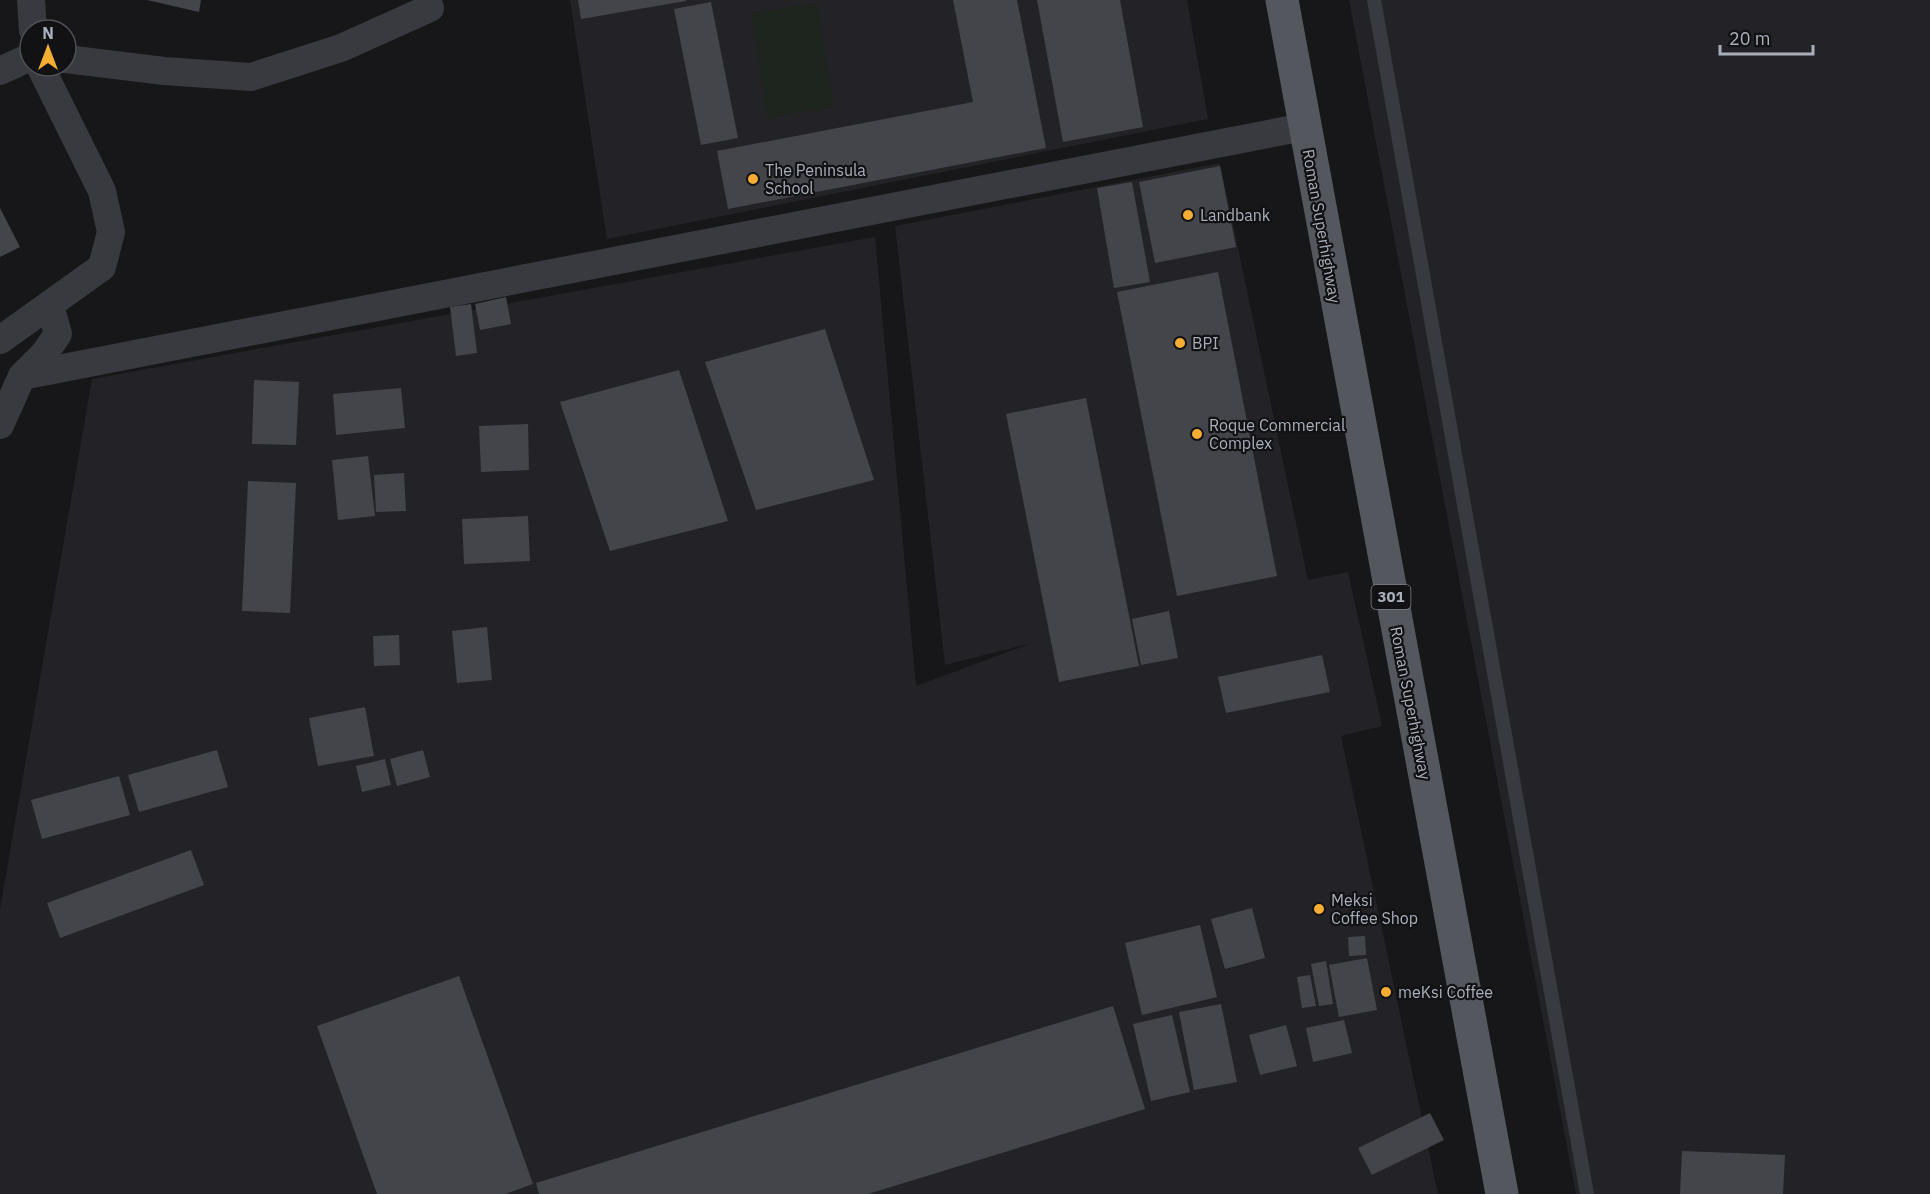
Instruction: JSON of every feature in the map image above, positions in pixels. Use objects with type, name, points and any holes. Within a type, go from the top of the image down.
[{"type":"main road","name":"Roman Superhighway","points":[[1282,0],[1502,1194]]},
{"type":"street","points":[[31,0],[32,18]]},
{"type":"street","points":[[78,60],[164,71],[251,77],[341,48],[430,8]]},
{"type":"street","points":[[0,71],[18,63]]},
{"type":"street","points":[[0,340],[102,267],[111,232],[102,191],[46,78]]},
{"type":"street","points":[[22,376],[1304,127]]},
{"type":"street","points":[[0,425],[22,376],[44,354],[58,334],[50,305]]},
{"type":"lane","points":[[1374,0],[1587,1194]]},
{"type":"shaded area","name":"The Peninsula School","points":[[570,0],[1187,0],[1208,119],[607,239]]},
{"type":"shaded area","points":[[1349,0],[1930,0],[1930,1194],[1576,1194]]},
{"type":"shaded area","points":[[817,3],[834,107],[767,118],[751,13]]},
{"type":"shaded area","points":[[1220,163],[1308,580],[1348,572],[1382,726],[1341,736],[1438,1194],[0,1194],[0,909],[92,379],[875,237],[916,686],[1032,643],[945,665],[895,226]]},
{"type":"building","points":[[147,0],[201,0],[199,12]]},
{"type":"building","points":[[578,0],[686,0],[686,1],[581,19]]},
{"type":"building","points":[[953,0],[1017,0],[1046,148],[728,209],[717,151],[973,102]]},
{"type":"building","points":[[1037,0],[1120,0],[1143,127],[1063,142]]},
{"type":"building","points":[[711,2],[738,138],[701,145],[674,9]]},
{"type":"building","name":"Landbank","points":[[1220,166],[1236,247],[1155,263],[1139,182]]},
{"type":"building","points":[[1132,182],[1150,282],[1114,288],[1097,188]]},
{"type":"building","points":[[0,208],[20,247],[0,257]]},
{"type":"building","name":"Roque Commercial Complex","points":[[1218,272],[1277,576],[1177,596],[1117,292]]},
{"type":"building","points":[[506,297],[511,324],[480,330],[475,304]]},
{"type":"building","points":[[471,304],[477,353],[456,356],[450,307]]},
{"type":"building","points":[[825,329],[874,480],[756,510],[705,362]]},
{"type":"building","points":[[679,370],[728,521],[610,551],[560,402]]},
{"type":"building","points":[[254,380],[299,382],[296,445],[252,444]]},
{"type":"building","points":[[401,388],[405,428],[336,435],[333,394]]},
{"type":"building","points":[[1086,398],[1139,666],[1059,682],[1006,414]]},
{"type":"building","points":[[528,424],[529,470],[481,472],[479,426]]},
{"type":"building","points":[[368,456],[375,516],[338,520],[332,460]]},
{"type":"building","points":[[404,473],[406,511],[376,512],[374,475]]},
{"type":"building","points":[[248,481],[296,483],[290,613],[242,611]]},
{"type":"building","points":[[528,516],[530,561],[464,564],[462,519]]},
{"type":"building","points":[[1169,611],[1178,658],[1141,665],[1132,619]]},
{"type":"building","points":[[487,627],[492,680],[457,683],[452,631]]},
{"type":"building","points":[[399,635],[400,665],[374,666],[373,636]]},
{"type":"building","points":[[1322,655],[1330,692],[1226,713],[1218,677]]},
{"type":"building","points":[[365,707],[374,756],[318,766],[309,718]]},
{"type":"building","points":[[217,750],[228,787],[139,812],[128,775]]},
{"type":"building","points":[[423,750],[430,777],[397,786],[390,759]]},
{"type":"building","points":[[385,759],[391,785],[362,792],[356,766]]},
{"type":"building","points":[[119,776],[130,815],[42,839],[31,800]]},
{"type":"building","points":[[191,850],[204,885],[60,938],[47,903]]},
{"type":"building","points":[[1252,908],[1265,958],[1225,969],[1211,919]]},
{"type":"building","points":[[1200,925],[1217,997],[1142,1015],[1125,943]]},
{"type":"building","points":[[1365,936],[1366,955],[1349,956],[1348,937]]},
{"type":"building","points":[[1367,958],[1377,1010],[1339,1017],[1329,965]]},
{"type":"building","points":[[1326,961],[1333,1004],[1319,1006],[1311,964]]},
{"type":"building","points":[[1310,975],[1316,1006],[1302,1008],[1297,977]]},
{"type":"building","points":[[459,976],[533,1184],[505,1194],[377,1194],[317,1026]]},
{"type":"building","points":[[1221,1004],[1237,1082],[1194,1090],[1179,1012]]},
{"type":"building","points":[[1113,1006],[1145,1109],[868,1194],[539,1194],[536,1183]]},
{"type":"building","points":[[1172,1015],[1190,1092],[1151,1101],[1133,1024]]},
{"type":"building","points":[[1344,1020],[1352,1053],[1313,1062],[1306,1028]]},
{"type":"building","points":[[1286,1025],[1297,1066],[1260,1075],[1249,1035]]},
{"type":"building","points":[[1430,1113],[1444,1140],[1372,1175],[1358,1148]]},
{"type":"building","points":[[1682,1151],[1785,1155],[1783,1194],[1680,1194]]},
{"type":"place","name":"The Peninsula School","points":[[753,179]]},
{"type":"place","name":"Landbank","points":[[1188,215]]},
{"type":"place","name":"BPI","points":[[1180,343]]},
{"type":"place","name":"Roque Commercial Complex","points":[[1197,434]]},
{"type":"place","name":"Meksi Coffee Shop","points":[[1319,909]]},
{"type":"place","name":"meKsi Coffee","points":[[1386,992]]}]
